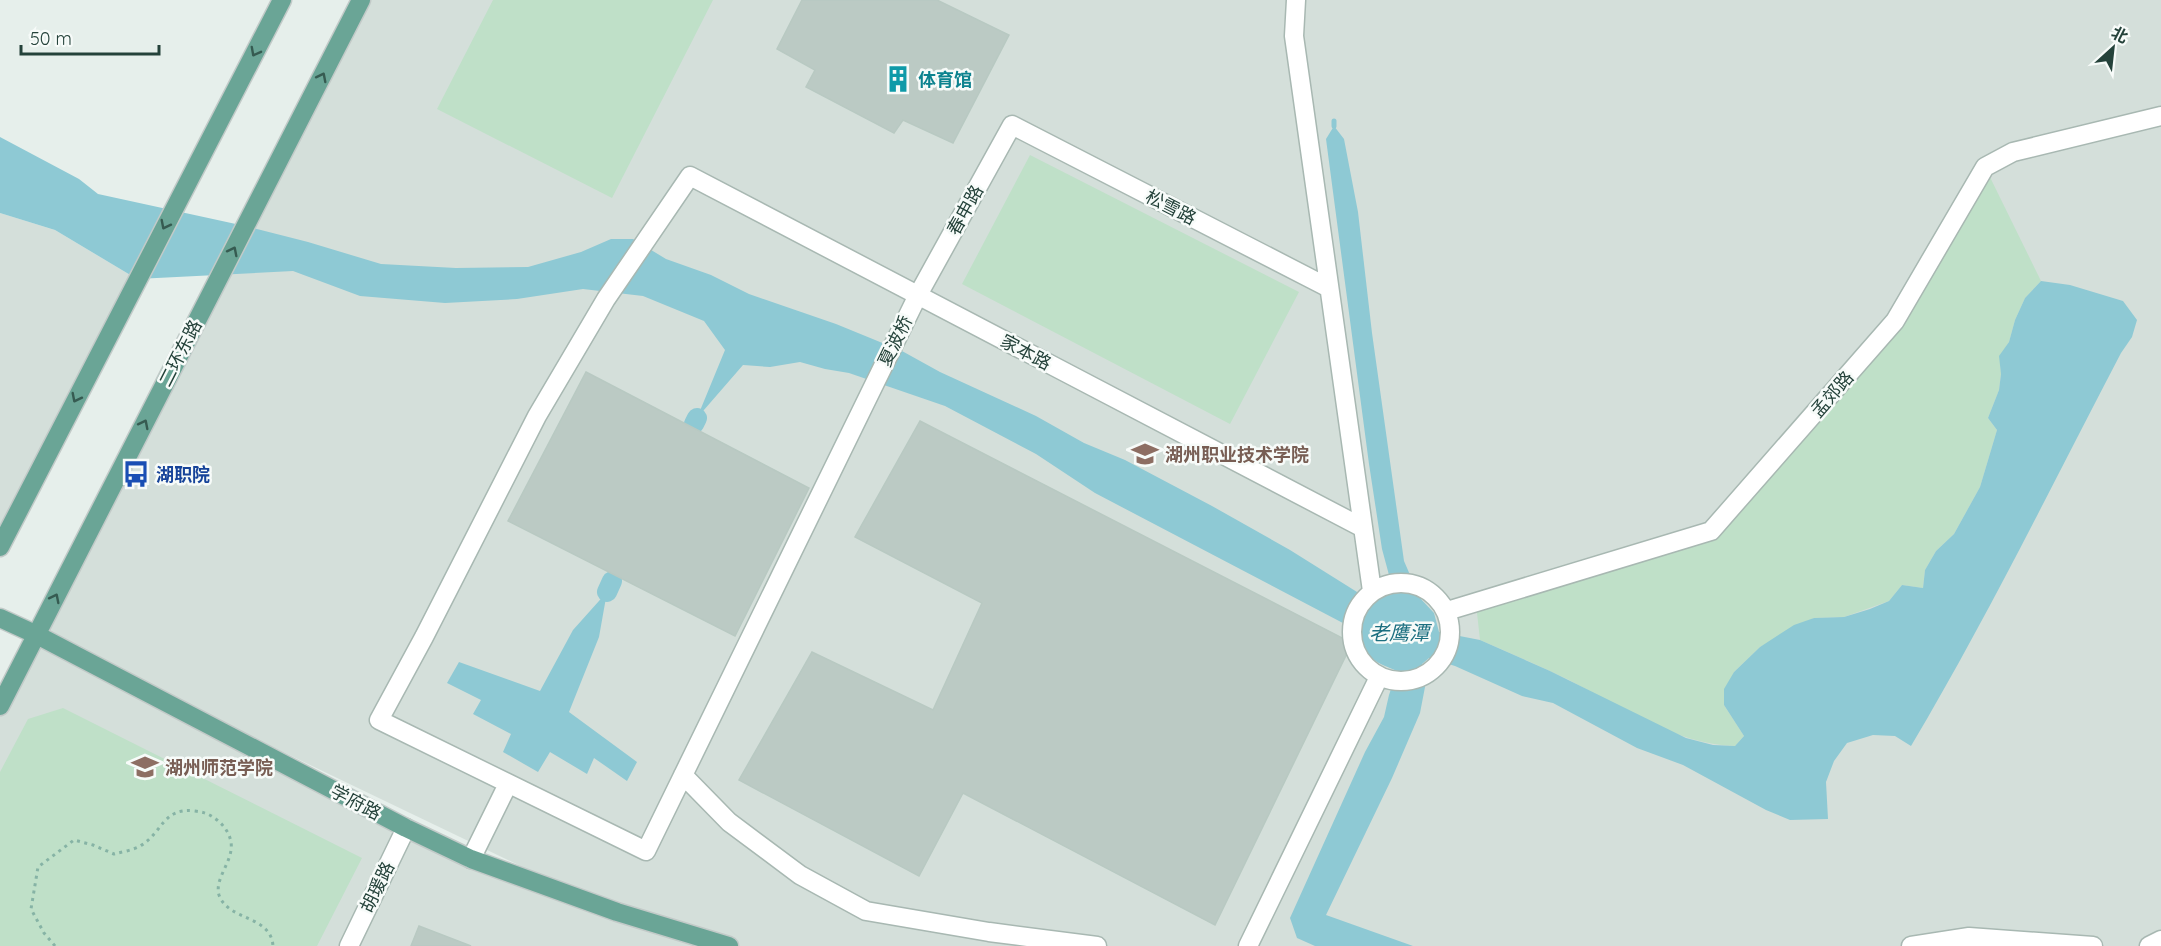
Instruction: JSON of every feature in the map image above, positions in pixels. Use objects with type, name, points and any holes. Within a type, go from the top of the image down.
[{"type":"main road","points":[[0,547],[282,0]]},
{"type":"main road","name":"二环东路","points":[[0,706],[361,0]]},
{"type":"main road","name":"学府路","points":[[0,618],[37,634],[406,828],[471,859],[616,912],[729,946]]},
{"type":"street","points":[[1296,0],[1294,36],[1363,528],[1375,590]]},
{"type":"street","name":"孟郊路","points":[[1447,611],[1712,531],[1895,321],[1985,167],[2013,152],[2161,116]]},
{"type":"street","name":"松雪路","points":[[1012,125],[1329,288]]},
{"type":"street","name":"春申路","points":[[918,295],[1012,125]]},
{"type":"street","name":"家本路","points":[[508,784],[379,720],[537,416],[606,300],[690,176],[1363,528]]},
{"type":"street","name":"夏波桥","points":[[508,784],[646,851],[918,295]]},
{"type":"street","points":[[1416,584],[1434,594],[1447,611],[1452,632],[1448,652],[1431,671],[1384,679],[1365,666],[1355,652],[1352,633],[1353,619],[1360,603],[1375,590],[1416,584]]},
{"type":"street","points":[[1248,946],[1384,679]]},
{"type":"street","points":[[683,775],[738,829],[800,875],[866,911],[989,932],[1097,946]]},
{"type":"street","points":[[471,859],[508,784]]},
{"type":"street","name":"胡瑗路","points":[[348,946],[406,828]]},
{"type":"street","points":[[1911,946],[1969,937],[2093,946]]},
{"type":"street","points":[[2149,946],[2161,940]]},
{"type":"path","points":[[55,946],[44,933],[32,909],[38,867],[74,840],[114,854],[141,846],[169,817],[182,810],[208,813],[222,823],[231,841],[230,860],[219,879],[219,894],[226,906],[263,926],[273,939],[273,946]]},
{"type":"shaded area","name":"湖州职业技术学院","points":[[361,0],[2161,0],[2161,946],[0,946],[0,706]],"holes":[[[60,645],[608,908],[406,828]]]},
{"type":"shaded area","points":[[0,213],[55,230],[137,279],[0,547]]},
{"type":"green space","points":[[493,0],[713,0],[612,198],[437,109]]},
{"type":"green space","points":[[1030,155],[1299,292],[1230,424],[962,284]]},
{"type":"green space","points":[[1985,167],[2041,281],[2025,298],[2015,320],[2009,342],[2000,356],[1999,390],[1988,418],[1997,430],[1980,487],[1954,534],[1936,551],[1925,570],[1923,588],[1902,585],[1889,601],[1844,617],[1814,618],[1760,647],[1734,672],[1724,705],[1744,736],[1735,746],[1691,739],[1670,731],[1569,680],[1480,640],[1476,604],[1712,531],[1895,321]]},
{"type":"green space","points":[[63,708],[362,858],[317,946],[0,946],[0,772],[28,719]]},
{"type":"water","name":"老鹰潭","points":[[1334,126],[1344,139],[1358,212],[1372,333],[1404,561],[1420,598],[1434,613],[1439,632],[1480,640],[1550,671],[1686,738],[1713,745],[1735,746],[1744,736],[1724,705],[1724,689],[1734,672],[1760,647],[1794,625],[1814,618],[1844,617],[1889,601],[1902,585],[1923,588],[1925,570],[1936,551],[1954,534],[1980,487],[1997,430],[1988,418],[1999,390],[2001,374],[1999,356],[2009,342],[2015,320],[2025,298],[2041,281],[2070,285],[2123,301],[2137,320],[2132,337],[2121,353],[1993,600],[1911,746],[1895,736],[1873,735],[1847,743],[1834,761],[1826,782],[1828,819],[1790,820],[1766,810],[1683,765],[1637,748],[1553,703],[1522,696],[1455,666],[1429,658],[1422,664],[1425,687],[1420,713],[1392,778],[1326,915],[1413,946],[1315,946],[1297,938],[1290,918],[1365,752],[1384,717],[1397,671],[1381,664],[1368,654],[1360,632],[1095,493],[1036,454],[945,406],[849,373],[800,362],[770,367],[743,365],[697,418],[725,350],[704,321],[643,296],[583,289],[517,299],[445,303],[360,296],[293,271],[137,279],[55,230],[0,213],[0,137],[79,179],[98,194],[245,226],[381,264],[456,268],[528,267],[581,252],[611,239],[633,239],[666,259],[711,275],[749,294],[836,324],[902,351],[940,372],[1036,416],[1084,443],[1125,460],[1212,506],[1290,550],[1373,602],[1387,594],[1389,575],[1382,549],[1369,464],[1326,139]]},
{"type":"water","points":[[607,592],[599,637],[569,712],[637,762],[627,781],[594,758],[587,774],[550,752],[538,772],[503,752],[511,734],[473,714],[481,700],[447,683],[459,662],[540,691],[573,630]]},
{"type":"building","name":"体育馆","points":[[802,0],[937,0],[1009,35],[953,143],[903,120],[894,133],[806,87],[815,70],[777,49]]},
{"type":"building","points":[[586,372],[809,488],[735,636],[508,521]]},
{"type":"building","points":[[920,421],[1352,643],[1215,925],[963,793],[919,876],[739,780],[812,652],[933,710],[982,603],[855,537]]},
{"type":"building","points":[[419,926],[471,946],[411,946]]},
{"type":"waterway","points":[[1334,121],[1334,126]]},
{"type":"waterway","points":[[694,424],[697,418]]},
{"type":"waterway","points":[[607,592],[612,581]]},
{"type":"place","name":"体育馆","points":[[898,79]]},
{"type":"place","name":"湖州职业技术学院","points":[[1145,454]]},
{"type":"place","name":"湖职院","points":[[136,474]]},
{"type":"place","name":"湖州师范学院","points":[[145,767]]}]
